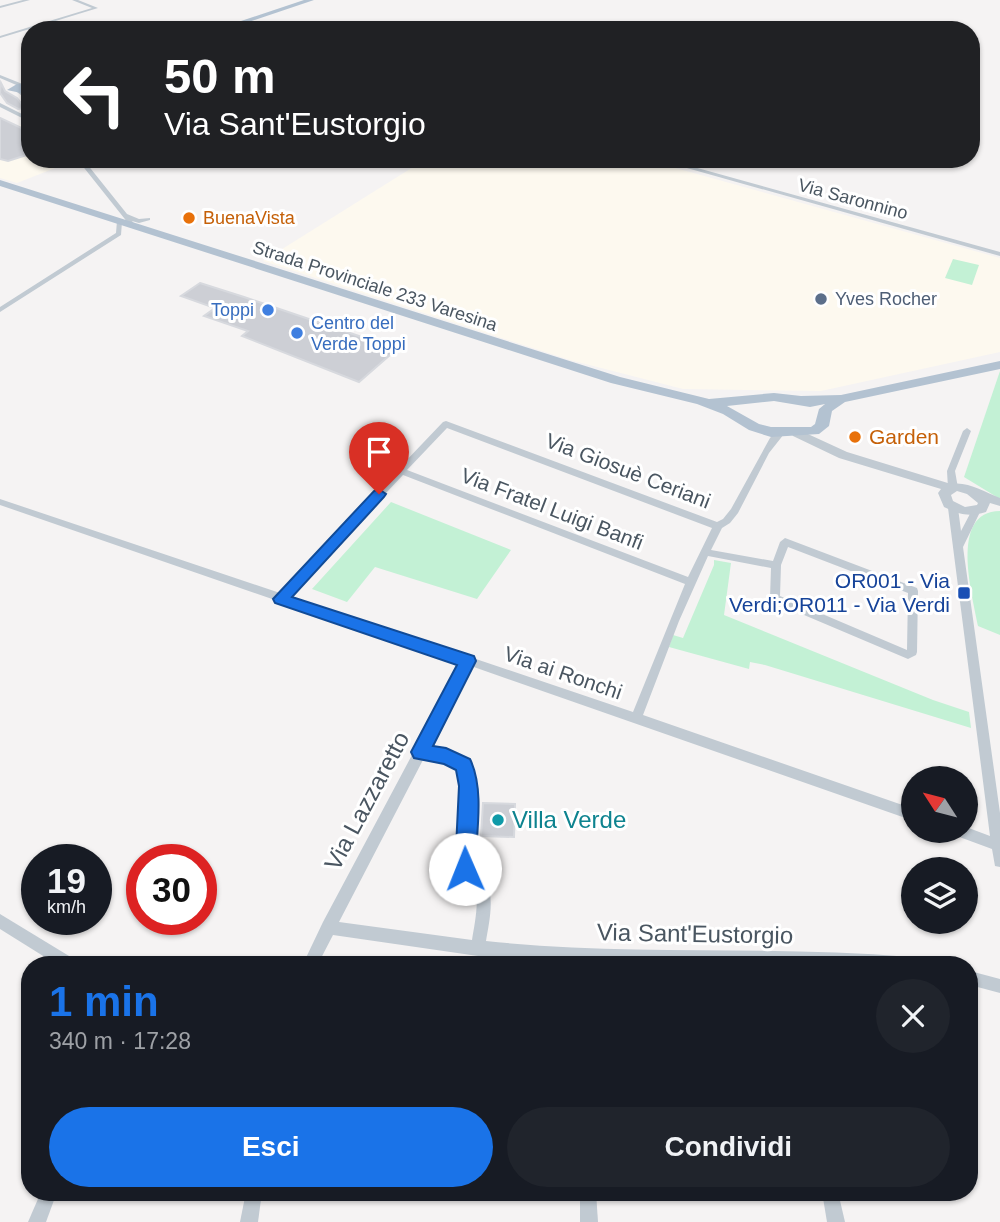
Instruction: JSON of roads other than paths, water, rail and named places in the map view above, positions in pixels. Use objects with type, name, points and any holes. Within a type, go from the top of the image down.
[{"type":"main road","points":[[246,21],[312,0]]},
{"type":"main road","points":[[1,94],[20,87]]},
{"type":"main road","name":"Strada Provinciale 233 Varesina","points":[[0,183],[616,380],[702,401]]},
{"type":"main road","points":[[702,401],[766,397],[841,399],[1000,365]]},
{"type":"main road","points":[[702,401],[761,430],[797,433],[814,432],[830,406],[841,399]]},
{"type":"main road","points":[[745,420],[741,408],[750,400]]},
{"type":"main road","points":[[800,400],[816,407],[823,421]]},
{"type":"street","points":[[0,7],[28,0]]},
{"type":"street","points":[[58,21],[96,8],[74,0]]},
{"type":"street","points":[[0,37],[21,32]]},
{"type":"street","points":[[0,76],[20,87]]},
{"type":"street","points":[[0,105],[21,116]]},
{"type":"street","points":[[86,168],[126,222]]},
{"type":"street","name":"Via Saronnino","points":[[689,168],[1000,254]]},
{"type":"street","points":[[126,222],[148,219]]},
{"type":"street","points":[[0,310],[119,234],[126,222]]},
{"type":"street","points":[[823,421],[828,438],[850,457]]},
{"type":"street","name":"Via Giosuè Ceriani","points":[[400,471],[446,424],[718,526],[690,582],[636,718]]},
{"type":"street","points":[[967,431],[950,474],[949,491],[997,818],[1000,861]]},
{"type":"street","points":[[718,526],[731,517],[769,444],[781,432]]},
{"type":"street","points":[[797,433],[850,457],[949,491],[973,492],[1000,502]]},
{"type":"street","points":[[955,466],[956,475],[984,503],[958,547]]},
{"type":"street","points":[[281,599],[400,471]]},
{"type":"street","name":"Via Fratel Luigi Banfi","points":[[400,471],[690,582]]},
{"type":"street","name":"Via ai Ronchi","points":[[0,502],[901,810]]},
{"type":"street","points":[[953,508],[964,512],[1000,510]]},
{"type":"street","points":[[785,542],[913,590],[912,652],[908,655],[775,598],[776,565],[785,542]]},
{"type":"street","points":[[704,552],[776,565]]},
{"type":"street","name":"Via Lazzaretto","points":[[314,956],[468,661]]},
{"type":"street","points":[[420,752],[459,760],[466,770],[468,786],[464,863],[465,869],[478,880],[484,892],[478,949]]},
{"type":"street","points":[[978,838],[998,845]]},
{"type":"street","points":[[0,920],[56,956]]},
{"type":"street","name":"Via Sant'Eustorgio","points":[[328,927],[540,956]]},
{"type":"street","points":[[978,980],[1000,986]]},
{"type":"street","points":[[37,1222],[45,1201]]},
{"type":"street","points":[[249,1222],[252,1201]]},
{"type":"street","points":[[588,1201],[589,1222]]},
{"type":"street","points":[[832,1201],[836,1222]]},
{"type":"place","name":"BuenaVista","points":[[189,218]]},
{"type":"place","name":"Yves Rocher","points":[[821,299]]},
{"type":"place","name":"Toppi","points":[[268,310]]},
{"type":"place","name":"Centro del Verde Toppi","points":[[297,333]]},
{"type":"place","name":"Garden","points":[[855,437]]},
{"type":"place","name":"OR001 - Via Verdi;OR011 - Via Verdi","points":[[964,593]]},
{"type":"place","name":"Villa Verde","points":[[498,820]]}]
